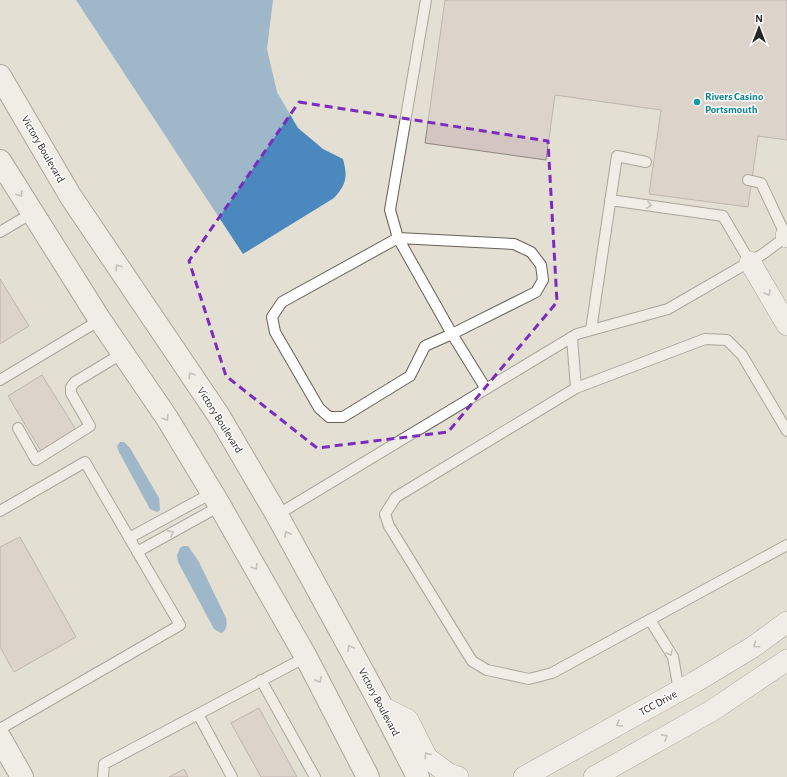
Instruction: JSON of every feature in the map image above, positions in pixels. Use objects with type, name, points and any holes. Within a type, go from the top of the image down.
[{"type":"main road","name":"Victory Boulevard","points":[[0,76],[71,197],[219,416],[277,515],[382,707],[418,777]]},
{"type":"main road","points":[[0,161],[100,320],[167,418],[216,499],[306,657],[368,777]]},
{"type":"main road","points":[[0,738],[22,777]]},
{"type":"street","points":[[750,262],[787,325]]},
{"type":"street","name":"TCC Drive","points":[[524,777],[679,691],[753,647],[787,622]]},
{"type":"street","points":[[594,777],[713,710],[787,660]]},
{"type":"street","points":[[382,707],[408,720],[427,758],[449,774],[458,777]]},
{"type":"lane","points":[[426,0],[390,210],[398,238],[452,334],[486,389]]},
{"type":"lane","points":[[590,330],[616,156],[646,162]]},
{"type":"lane","points":[[277,515],[577,334],[668,309],[763,254],[787,236],[761,183],[748,180]]},
{"type":"lane","points":[[610,200],[723,216],[750,262]]},
{"type":"lane","points":[[0,232],[32,213]]},
{"type":"lane","points":[[398,238],[514,244],[531,252],[541,265],[543,280],[536,292],[452,334],[425,346],[410,376],[343,418],[329,418],[319,408],[275,332],[272,317],[282,302],[398,238]]},
{"type":"lane","points":[[0,380],[100,320]]},
{"type":"lane","points":[[572,338],[576,388]]},
{"type":"lane","points":[[787,431],[742,355],[727,340],[704,339],[576,388],[396,497],[385,514],[389,526],[472,661],[487,670],[529,679],[552,673],[787,545]]},
{"type":"lane","points":[[18,428],[36,460],[90,426],[71,393],[70,387],[75,382],[123,353]]},
{"type":"lane","points":[[0,511],[85,462],[180,625],[0,729]]},
{"type":"lane","points":[[129,538],[216,499]]},
{"type":"lane","points":[[137,552],[216,499]]},
{"type":"lane","points":[[650,620],[673,657],[679,691]]},
{"type":"lane","points":[[103,777],[104,764],[260,680],[306,657]]},
{"type":"lane","points":[[260,680],[315,777]]},
{"type":"lane","points":[[198,714],[232,777]]},
{"type":"highlighted area","points":[[299,102],[422,120],[548,141],[557,302],[448,432],[317,448],[226,376],[189,261]]},
{"type":"water","points":[[76,0],[273,0],[267,49],[277,92],[298,128],[323,149],[343,159],[346,176],[338,193],[334,198],[243,254]]},
{"type":"water","points":[[120,442],[124,442],[130,448],[159,498],[160,510],[157,512],[150,509],[119,452],[117,446]]},
{"type":"water","points":[[183,546],[188,546],[199,562],[226,618],[226,627],[221,633],[214,629],[178,562],[177,555],[180,548]]},
{"type":"building","name":"Rivers Casino Portsmouth","points":[[445,0],[787,0],[787,140],[758,136],[748,207],[649,194],[661,110],[555,95],[546,160],[425,143]]},
{"type":"building","points":[[0,279],[29,326],[0,344]]},
{"type":"building","points":[[42,375],[76,430],[41,451],[8,396]]},
{"type":"building","points":[[20,537],[76,637],[14,672],[0,647],[0,547]]},
{"type":"building","points":[[259,708],[297,777],[261,777],[231,723]]},
{"type":"building","points":[[184,769],[188,777],[169,777]]},
{"type":"place","name":"Rivers Casino Portsmouth","points":[[697,102]]}]
